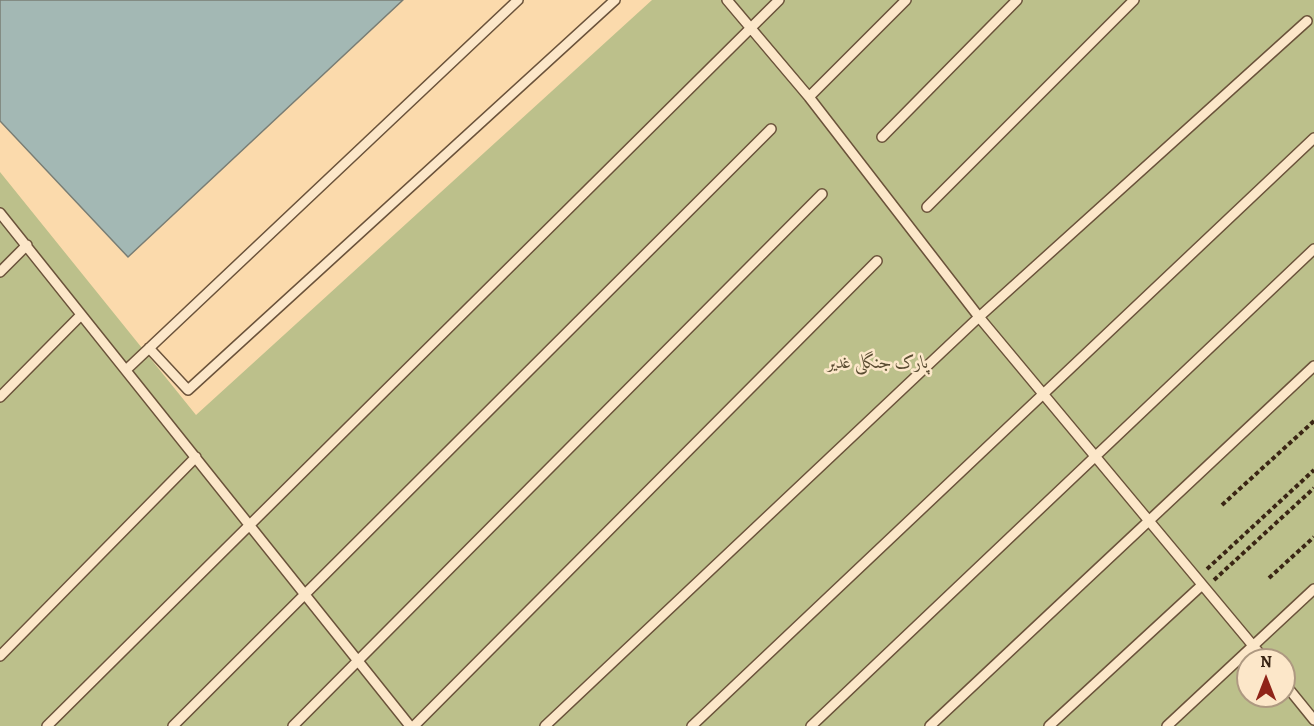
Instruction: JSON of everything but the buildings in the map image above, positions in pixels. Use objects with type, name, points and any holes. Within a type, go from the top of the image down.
[{"type":"lane","points":[[126,370],[518,0]]},
{"type":"lane","points":[[149,348],[188,390],[615,0]]},
{"type":"lane","points":[[727,0],[809,97],[979,317],[1253,646]]},
{"type":"lane","points":[[47,726],[779,0]]},
{"type":"lane","points":[[809,97],[906,0]]},
{"type":"lane","points":[[882,137],[1017,0]]},
{"type":"lane","points":[[927,207],[1134,0]]},
{"type":"lane","points":[[545,726],[979,317],[1306,21]]},
{"type":"lane","points":[[173,726],[771,129]]},
{"type":"lane","points":[[692,726],[1314,138]]},
{"type":"lane","points":[[293,726],[822,194]]},
{"type":"lane","points":[[0,213],[412,726],[877,261]]},
{"type":"lane","points":[[0,272],[27,245]]},
{"type":"lane","points":[[811,726],[1314,249]]},
{"type":"lane","points":[[0,397],[81,315]]},
{"type":"lane","points":[[930,726],[1314,366]]},
{"type":"lane","points":[[0,656],[196,457]]},
{"type":"lane","points":[[1049,726],[1201,584]]},
{"type":"lane","points":[[1167,726],[1314,589]]},
{"type":"lane","points":[[1296,698],[1314,720]]},
{"type":"path","points":[[1222,505],[1314,421]]},
{"type":"path","points":[[1201,584],[1314,470]]},
{"type":"path","points":[[1201,584],[1314,488]]},
{"type":"path","points":[[1269,578],[1314,537]]},
{"type":"green space","name":"پارک جنگلی غدیر","points":[[652,0],[1314,0],[1314,726],[0,726],[0,172],[196,415]]},
{"type":"water","points":[[0,0],[403,0],[128,257],[0,121]]}]
